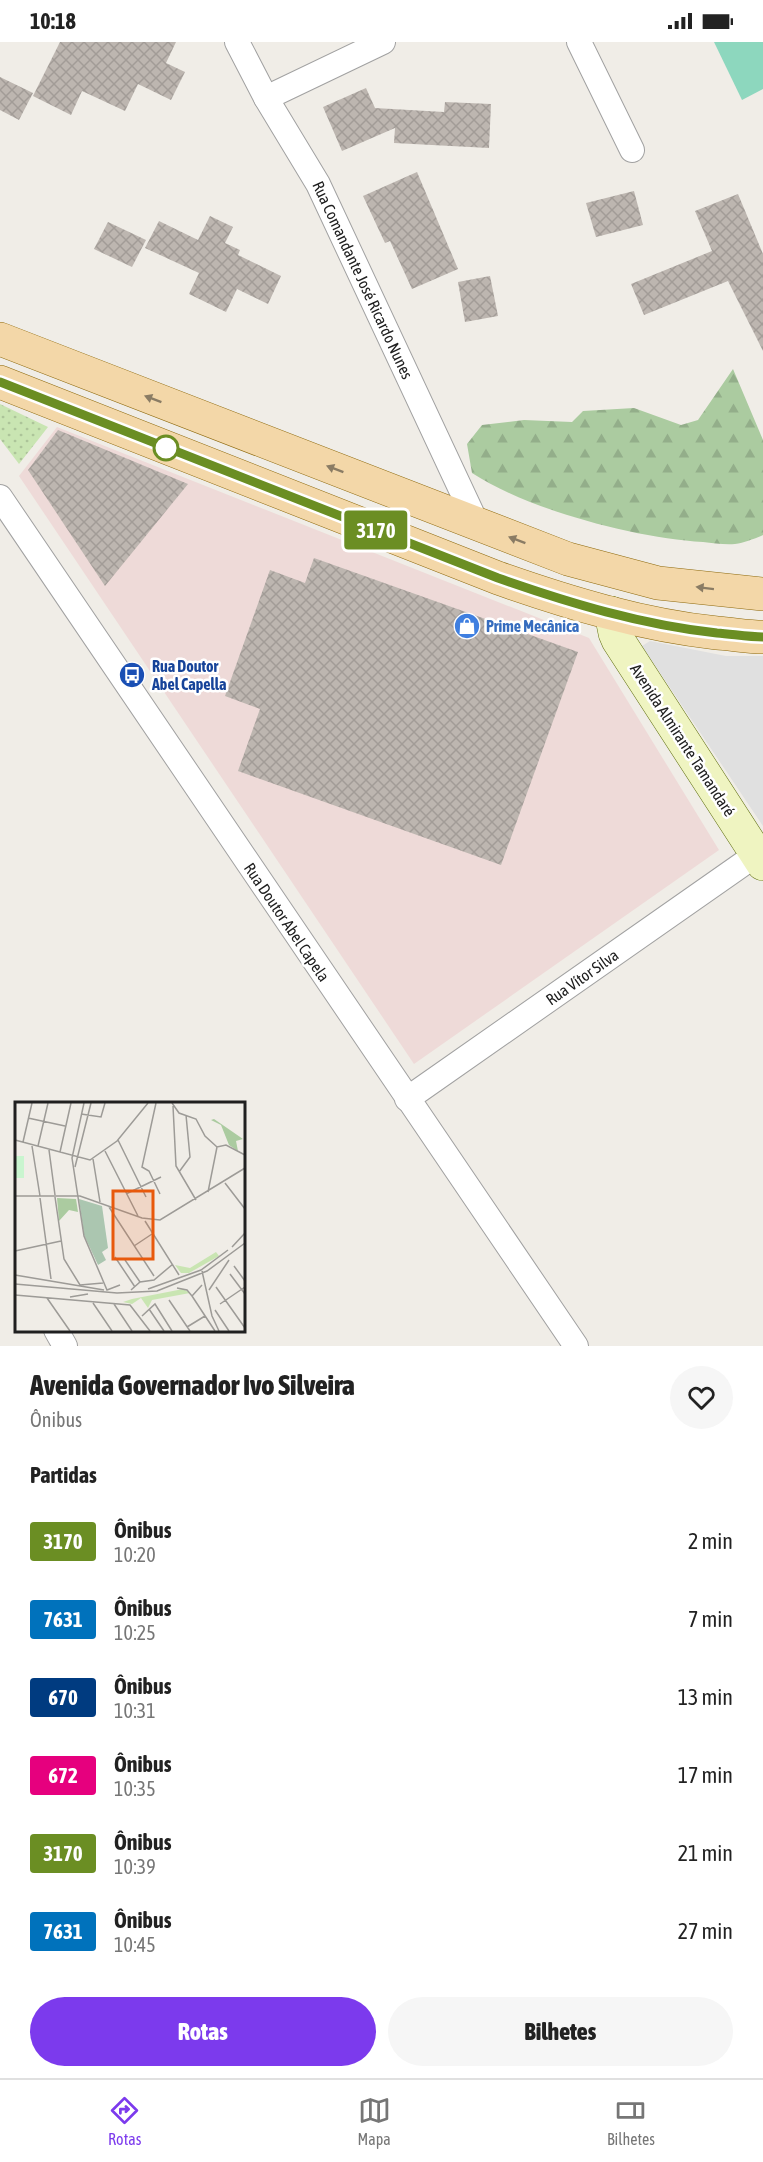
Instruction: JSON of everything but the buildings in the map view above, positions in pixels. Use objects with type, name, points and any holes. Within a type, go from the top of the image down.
[{"type":"main road","points":[[0,339],[568,559],[658,583],[763,594]]},
{"type":"main road","points":[[0,382],[498,578],[550,596],[611,613],[684,629],[763,637]]},
{"type":"main road","name":"Avenida Almirante Tamandaré","points":[[611,613],[618,640],[760,859]]},
{"type":"street","name":"Rua Comandante José Ricardo Nunes","points":[[237,42],[266,98],[318,184],[477,524]]},
{"type":"street","points":[[266,98],[383,42]]},
{"type":"street","points":[[579,42],[632,150]]},
{"type":"street","name":"Rua Doutor Abel Capela","points":[[0,497],[576,1346]]},
{"type":"street","name":"Rua Vítor Silva","points":[[407,1099],[760,859]]},
{"type":"street","points":[[57,1331],[65,1346]]},
{"type":"shaded area","points":[[57,427],[589,638],[719,850],[414,1064],[19,476]]},
{"type":"shaded area","points":[[650,641],[726,656],[763,656],[763,826],[642,646]]},
{"type":"green space","points":[[714,42],[763,42],[763,89],[742,100]]},
{"type":"green space","points":[[733,369],[763,440],[763,535],[761,536],[748,541],[723,544],[646,535],[552,510],[523,499],[472,473],[467,444],[482,425],[524,420],[572,422],[583,411],[634,408],[681,425],[698,420]]},
{"type":"green space","points":[[0,404],[48,427],[19,464],[0,439]]},
{"type":"bus line","name":"3170","points":[[0,382],[498,578],[550,596],[611,613],[684,629],[763,637]]},
{"type":"place","name":"Prime Mecânica","points":[[467,626]]},
{"type":"place","name":"Rua Doutor Abel Capella","points":[[132,675]]}]
